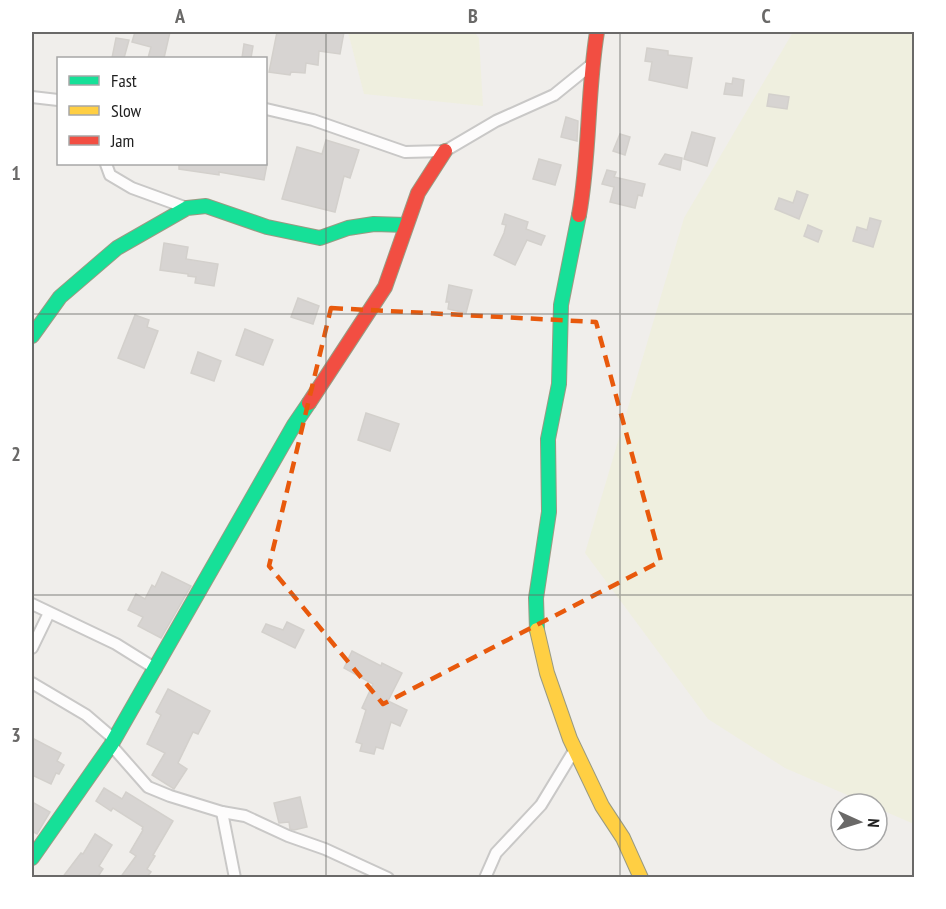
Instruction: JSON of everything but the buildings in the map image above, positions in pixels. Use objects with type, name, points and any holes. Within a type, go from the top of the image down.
[{"type":"street","points":[[597,32],[591,65],[589,120],[582,195],[565,274],[561,308],[561,368],[558,398],[548,438],[551,490],[549,521],[536,584],[535,602],[537,627],[561,718],[600,804],[619,832],[641,878]]},
{"type":"street","points":[[32,858],[112,742],[156,669],[294,425],[385,287],[418,193],[445,151],[496,121],[554,94],[591,65]]},
{"type":"street","points":[[32,96],[57,100]]},
{"type":"street","points":[[267,109],[312,120],[405,152],[445,151]]},
{"type":"street","points":[[106,165],[110,175],[132,188],[187,208]]},
{"type":"street","points":[[32,336],[60,297],[117,248],[187,208],[206,206],[267,227],[320,238],[348,228],[374,224],[406,225]]},
{"type":"street","points":[[32,604],[116,644],[156,669]]},
{"type":"street","points":[[32,648],[49,613]]},
{"type":"street","points":[[32,683],[86,715],[112,742],[148,787],[222,812],[245,816],[388,878]]},
{"type":"street","points":[[485,878],[496,853],[541,805],[575,749]]},
{"type":"street","points":[[222,812],[235,878]]},
{"type":"highlighted area","points":[[331,308],[596,322],[661,561],[383,704],[269,566]]},
{"type":"green space","points":[[348,32],[474,32],[479,38],[483,106],[364,94]]},
{"type":"green space","points":[[793,32],[914,32],[914,824],[889,813],[889,792],[840,792],[785,768],[708,719],[585,553],[684,218]]},
{"type":"traffic: fast","points":[[32,336],[60,297],[117,248],[187,208],[206,206],[267,227],[320,238],[348,228],[374,224],[406,225]]},
{"type":"traffic: fast","points":[[537,630],[536,598],[549,512],[548,439],[559,384],[561,305],[579,215]]},
{"type":"traffic: fast","points":[[32,858],[111,745],[294,425],[309,403]]},
{"type":"traffic: slow","points":[[537,630],[547,673],[570,739],[602,806],[623,838],[641,878]]},
{"type":"traffic: jam","points":[[579,215],[597,32]]},
{"type":"traffic: jam","points":[[309,403],[385,287],[418,193],[445,151]]}]
